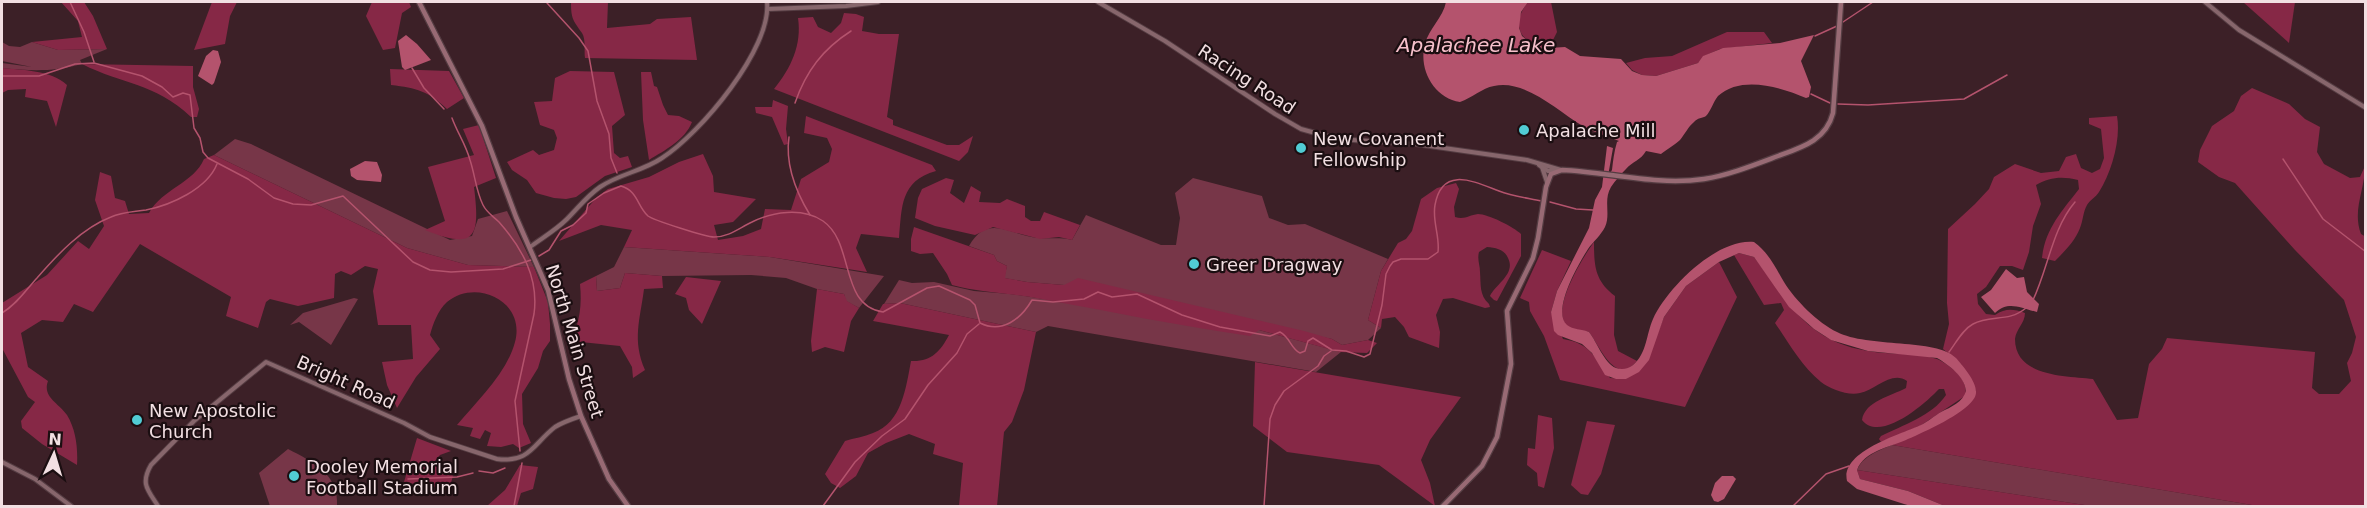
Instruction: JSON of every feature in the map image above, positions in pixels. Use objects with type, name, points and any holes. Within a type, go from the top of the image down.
[{"type":"main road","name":"North Main Street","points":[[419,2],[482,126],[516,217],[548,290],[569,379],[581,416],[609,479],[628,507]]},
{"type":"main road","points":[[1443,507],[1482,466],[1497,437],[1511,364],[1507,311],[1537,247],[1547,182],[1556,171],[1683,181],[1716,177],[1803,146],[1818,138],[1828,126],[1834,107],[1841,2]]},
{"type":"street","points":[[530,246],[563,222],[597,189],[611,180],[653,164],[686,138],[719,104],[738,79],[757,42],[768,9],[767,2]]},
{"type":"street","points":[[768,9],[846,6],[878,2]]},
{"type":"street","name":"Racing Road","points":[[1098,2],[1165,41],[1301,129],[1336,139],[1416,144],[1536,163],[1556,171]]},
{"type":"street","points":[[2205,2],[2239,30],[2366,108]]},
{"type":"street","name":"Racing Road","points":[[1536,163],[1541,167],[1556,171]]},
{"type":"street","points":[[1548,166],[1556,171]]},
{"type":"street","name":"Racing Road","points":[[1541,167],[1547,182]]},
{"type":"street","name":"Bright Road","points":[[158,507],[145,483],[146,473],[151,465],[194,421],[266,362],[430,437],[483,456],[508,460],[529,453],[557,426],[581,416]]},
{"type":"street","points":[[2,462],[35,479],[71,507]]},
{"type":"shaded area","points":[[61,2],[84,2],[93,16],[107,49],[58,50],[32,42],[82,37],[78,21]]},
{"type":"shaded area","points":[[212,2],[237,2],[230,16],[225,44],[194,50]]},
{"type":"shaded area","points":[[372,2],[409,2],[411,7],[402,13],[395,48],[383,50],[366,16]]},
{"type":"shaded area","points":[[571,2],[608,2],[607,28],[650,24],[657,19],[691,17],[697,60],[585,58],[584,38],[573,19]]},
{"type":"shaded area","points":[[1528,2],[1551,2],[1557,32],[1549,48],[1531,42],[1521,32],[1519,19]]},
{"type":"shaded area","points":[[2243,2],[2295,2],[2289,43]]},
{"type":"shaded area","points":[[844,13],[864,17],[862,31],[899,34],[887,117],[893,120],[893,125],[947,145],[959,145],[973,136],[968,152],[959,161],[774,89],[794,56],[798,38],[798,18],[813,17],[818,27],[831,33],[841,23]]},
{"type":"shaded area","points":[[1727,32],[1764,32],[1772,43],[1720,49],[1704,56],[1698,63],[1656,76],[1642,75],[1632,70],[1626,63],[1645,58],[1672,56]]},
{"type":"shaded area","points":[[2,42],[9,46],[20,47],[32,42],[58,50],[107,49],[80,60],[82,64],[71,67],[23,70],[2,68],[2,63],[32,67],[2,61]]},
{"type":"shaded area","points":[[82,64],[193,66],[193,87],[199,109],[197,117],[191,117],[151,90]]},
{"type":"shaded area","points":[[2,68],[27,70],[53,76],[67,85],[56,127],[47,101],[25,97],[26,89],[8,90],[2,93]]},
{"type":"shaded area","points":[[390,69],[449,71],[464,98],[447,109],[422,91],[391,85]]},
{"type":"shaded area","points":[[570,71],[614,72],[625,115],[612,126],[614,153],[620,158],[628,156],[632,167],[605,176],[576,197],[566,199],[536,193],[527,180],[512,170],[507,162],[533,150],[539,155],[554,150],[557,138],[554,130],[540,125],[534,102],[552,101],[555,78]]},
{"type":"shaded area","points":[[641,72],[651,72],[654,86],[657,87],[668,115],[679,116],[692,122],[680,139],[649,160],[643,120]]},
{"type":"shaded area","points":[[2252,88],[2289,104],[2305,119],[2320,127],[2317,152],[2324,164],[2350,178],[2360,177],[2365,166],[2358,217],[2361,234],[2366,237],[2365,506],[2258,506],[1892,445],[1925,430],[1976,391],[1961,364],[1943,349],[1949,324],[1948,229],[1989,189],[1994,177],[2015,164],[2041,173],[2059,171],[2066,157],[2076,154],[2081,168],[2092,173],[2100,169],[2104,158],[2101,129],[2089,124],[2089,118],[2117,116],[2118,135],[2108,174],[2099,192],[2087,205],[2075,237],[2055,261],[2042,258],[2051,229],[2079,189],[2078,180],[2067,178],[2046,180],[2036,185],[2041,204],[2033,226],[2029,252],[2023,270],[2012,266],[2000,266],[1986,287],[1977,294],[1978,304],[1986,314],[1995,315],[2010,310],[2025,313],[2015,339],[2017,352],[2023,361],[2044,372],[2093,379],[2117,420],[2138,418],[2149,364],[2162,349],[2167,338],[2315,352],[2312,388],[2319,394],[2339,394],[2351,381],[2347,363],[2356,337],[2344,300],[2235,183],[2219,177],[2198,162],[2200,150],[2212,126],[2234,111],[2241,96]]},
{"type":"shaded area","points":[[773,100],[788,106],[786,129],[788,144],[784,145],[772,117],[756,113],[755,107],[772,107]]},
{"type":"shaded area","points":[[806,116],[932,165],[936,171],[924,175],[909,188],[903,206],[899,238],[861,234],[856,248],[867,272],[770,257],[624,247],[632,230],[601,225],[559,241],[597,197],[608,189],[649,177],[679,162],[703,154],[713,176],[714,192],[756,199],[733,222],[714,225],[718,240],[743,236],[761,229],[765,209],[791,210],[801,179],[829,162],[832,149],[827,138],[804,133]]},
{"type":"shaded area","points":[[479,125],[496,178],[474,187],[475,228],[465,239],[455,239],[425,230],[445,221],[428,167],[474,155],[463,129]]},
{"type":"shaded area","points":[[235,139],[251,144],[450,240],[472,236],[478,219],[507,211],[534,267],[468,265],[407,248],[214,155]]},
{"type":"shaded area","points":[[214,155],[407,248],[468,265],[534,267],[548,302],[550,341],[543,351],[538,368],[522,394],[523,424],[531,443],[519,448],[513,444],[501,447],[487,446],[491,433],[485,430],[480,439],[470,436],[473,428],[457,425],[498,376],[515,342],[516,328],[513,315],[506,305],[496,298],[484,293],[471,292],[459,295],[444,305],[436,317],[430,335],[440,349],[416,377],[397,408],[387,385],[382,362],[413,359],[411,325],[378,325],[373,291],[378,269],[365,266],[351,275],[341,271],[335,274],[334,298],[298,306],[270,299],[266,302],[258,328],[226,316],[231,297],[140,244],[93,312],[74,304],[63,322],[42,320],[21,333],[28,367],[48,381],[49,396],[64,411],[70,421],[76,439],[77,465],[42,444],[22,428],[21,421],[35,402],[28,397],[2,348],[2,303],[47,275],[78,241],[89,249],[104,226],[95,200],[100,172],[111,176],[115,198],[125,201],[129,214],[149,213],[162,198],[193,174],[204,159]]},
{"type":"shaded area","points":[[946,178],[954,180],[950,193],[964,203],[971,186],[981,192],[979,202],[1000,203],[1007,199],[1025,206],[1025,217],[1031,221],[1040,221],[1044,212],[1080,225],[1072,240],[1059,237],[1040,239],[993,227],[975,235],[935,226],[915,218],[922,189]]},
{"type":"shaded area","name":"Greer Dragway","points":[[1193,178],[1262,196],[1269,218],[1288,225],[1305,224],[1388,259],[1381,271],[1368,320],[1381,328],[1368,340],[1342,345],[1332,339],[1064,285],[1004,278],[1007,266],[997,261],[994,255],[969,246],[976,236],[992,228],[1001,228],[1039,238],[1072,240],[1086,215],[1161,245],[1176,245],[1180,218],[1175,193]]},
{"type":"shaded area","points":[[1456,183],[1459,189],[1454,207],[1455,217],[1462,218],[1478,214],[1494,218],[1513,228],[1521,234],[1521,256],[1497,301],[1490,296],[1507,274],[1510,264],[1508,258],[1502,251],[1494,248],[1487,247],[1479,252],[1481,289],[1490,307],[1485,308],[1453,298],[1443,299],[1436,315],[1440,332],[1439,348],[1409,337],[1395,317],[1382,319],[1381,328],[1368,320],[1381,271],[1398,243],[1406,239],[1412,231],[1421,199],[1437,188]]},
{"type":"shaded area","points":[[914,227],[994,255],[997,261],[1007,266],[1005,278],[1064,285],[1078,278],[1304,331],[1332,339],[1342,345],[1368,340],[1377,343],[1367,353],[1340,352],[1259,330],[1250,336],[952,285],[933,253],[920,254],[911,251]]},
{"type":"shaded area","points":[[1594,242],[1597,272],[1603,285],[1615,296],[1614,335],[1618,351],[1637,361],[1629,368],[1615,367],[1603,354],[1589,332],[1568,327],[1562,317],[1562,307],[1570,283]]},
{"type":"shaded area","points":[[624,247],[770,257],[884,276],[859,308],[846,301],[844,294],[817,289],[786,278],[751,275],[662,276],[625,273],[620,288],[597,291],[596,276],[614,267]]},
{"type":"shaded area","points":[[1542,250],[1571,261],[1557,291],[1551,312],[1563,339],[1580,344],[1591,352],[1610,378],[1626,379],[1655,340],[1664,317],[1686,286],[1719,262],[1737,297],[1685,407],[1560,380],[1544,336],[1530,311],[1529,302],[1520,298]]},
{"type":"shaded area","points":[[1739,253],[1754,257],[1800,317],[1828,338],[1846,346],[1868,351],[1920,355],[1937,359],[1953,369],[1962,379],[1965,384],[1965,396],[1920,426],[1881,442],[1879,439],[1881,436],[1933,409],[1946,395],[1944,389],[1939,389],[1902,419],[1880,427],[1870,426],[1862,420],[1868,408],[1879,400],[1906,388],[1907,381],[1901,378],[1889,379],[1855,394],[1839,391],[1821,382],[1801,362],[1775,323],[1784,310],[1781,303],[1764,305],[1734,255]]},
{"type":"shaded area","points":[[625,273],[662,276],[663,288],[644,289],[638,339],[645,370],[633,378],[632,367],[620,346],[571,341],[580,313],[580,284],[596,276],[597,291],[620,288]]},
{"type":"shaded area","points":[[686,277],[721,281],[702,324],[689,310],[686,298],[675,294]]},
{"type":"shaded area","points":[[899,280],[912,283],[934,282],[974,291],[1010,294],[1259,330],[1341,352],[1316,372],[1048,326],[1036,332],[900,303],[884,304]]},
{"type":"shaded area","points":[[817,289],[844,294],[847,301],[859,308],[851,321],[844,352],[825,347],[812,352],[811,341]]},
{"type":"shaded area","points":[[354,298],[358,299],[331,345],[299,322],[290,325],[303,313]]},
{"type":"shaded area","points":[[900,303],[1036,332],[1024,390],[1012,422],[1004,432],[997,506],[959,506],[963,463],[933,454],[935,444],[909,434],[868,453],[856,476],[840,488],[831,483],[825,474],[845,441],[873,433],[890,421],[901,403],[911,361],[924,360],[934,355],[949,335],[873,321],[883,304]]},
{"type":"shaded area","points":[[1255,362],[1461,397],[1430,440],[1421,460],[1430,483],[1435,506],[1379,465],[1287,452],[1253,426]]},
{"type":"shaded area","points":[[1538,415],[1552,418],[1554,448],[1544,488],[1538,486],[1537,473],[1527,465],[1528,448],[1535,449]]},
{"type":"shaded area","points":[[1587,421],[1615,425],[1601,474],[1588,495],[1581,494],[1571,485]]},
{"type":"shaded area","points":[[417,438],[451,451],[440,455],[435,461],[435,465],[444,468],[453,476],[450,486],[430,487],[404,482]]},
{"type":"shaded area","points":[[1892,445],[2258,506],[2091,506],[1857,470],[1867,458]]},
{"type":"shaded area","name":"Dooley Memorial Football Stadium","points":[[288,449],[323,470],[334,485],[337,506],[270,506],[259,473]]},
{"type":"shaded area","points":[[520,465],[538,467],[533,489],[521,493],[517,506],[487,506],[505,490]]},
{"type":"shaded area","points":[[1857,470],[2091,506],[1945,506],[1908,491],[1860,479]]},
{"type":"water","name":"Apalachee Lake","points":[[1446,2],[1528,2],[1521,12],[1519,28],[1522,36],[1532,44],[1549,48],[1565,47],[1580,56],[1621,59],[1632,71],[1642,75],[1656,76],[1698,63],[1703,56],[1723,48],[1780,43],[1814,35],[1801,61],[1811,87],[1809,97],[1761,85],[1738,86],[1727,90],[1718,96],[1706,116],[1695,121],[1678,142],[1661,154],[1646,151],[1620,175],[1609,192],[1605,227],[1588,249],[1568,287],[1562,309],[1563,318],[1569,327],[1589,332],[1604,357],[1616,368],[1625,369],[1638,360],[1646,344],[1653,319],[1669,293],[1681,280],[1709,256],[1740,243],[1754,242],[1768,256],[1801,303],[1830,328],[1850,337],[1918,345],[1946,352],[1956,358],[1966,370],[1976,389],[1973,400],[1967,407],[1935,427],[1871,454],[1865,458],[1857,470],[1860,479],[1908,491],[1945,506],[1911,506],[1857,489],[1847,481],[1847,470],[1862,452],[1921,425],[1953,406],[1966,391],[1960,376],[1937,358],[1868,351],[1831,340],[1814,329],[1789,307],[1754,257],[1739,253],[1719,262],[1686,286],[1664,317],[1649,360],[1639,372],[1626,379],[1616,379],[1605,375],[1592,353],[1582,344],[1558,335],[1554,331],[1551,312],[1557,291],[1589,228],[1595,200],[1602,187],[1607,146],[1613,148],[1608,176],[1612,170],[1619,141],[1585,127],[1540,97],[1517,87],[1505,85],[1490,87],[1460,102],[1443,95],[1430,81],[1423,54],[1427,38]]},
{"type":"water","points":[[406,35],[431,60],[405,70],[402,67],[398,41]]},
{"type":"water","points":[[213,50],[218,51],[221,62],[212,85],[198,76],[206,56]]},
{"type":"water","points":[[365,161],[377,162],[382,175],[381,182],[357,180],[351,176],[350,169]]},
{"type":"water","points":[[2006,269],[2017,278],[2024,277],[2027,292],[2039,304],[2037,312],[2010,306],[1995,313],[1981,297],[1991,290]]},
{"type":"water","points":[[1722,476],[1733,476],[1736,479],[1724,499],[1718,502],[1714,501],[1711,495],[1715,483]]},
{"type":"waterway","points":[[70,2],[84,32],[94,62]]},
{"type":"waterway","points":[[1843,22],[1873,2]]},
{"type":"waterway","points":[[547,3],[588,51],[597,101],[609,134],[611,158],[617,173]]},
{"type":"waterway","points":[[1815,36],[1837,26]]},
{"type":"waterway","points":[[795,103],[810,71],[832,45],[851,31]]},
{"type":"waterway","points":[[2,76],[39,76],[75,64],[94,63],[142,76],[162,87],[173,97],[183,93],[190,95],[194,128],[200,138],[203,152],[208,158],[248,179],[274,198],[293,204],[311,205],[343,196],[413,262],[430,270],[451,272],[503,269],[531,260]]},
{"type":"waterway","points":[[412,68],[424,88],[444,109]]},
{"type":"waterway","points":[[1838,104],[1868,105],[1964,99],[2007,75]]},
{"type":"waterway","points":[[1811,94],[1830,103]]},
{"type":"waterway","points":[[452,118],[468,154],[483,205],[522,253],[534,288],[534,314],[515,401],[520,451]]},
{"type":"waterway","points":[[789,137],[790,168],[800,197],[810,215]]},
{"type":"waterway","points":[[2283,159],[2323,219],[2366,252]]},
{"type":"waterway","points":[[2,313],[17,301],[62,251],[90,228],[115,215],[156,208],[177,200],[205,181],[217,164]]},
{"type":"waterway","points":[[539,256],[549,250],[561,231],[573,225],[586,213],[588,204],[604,193],[621,186],[631,191],[648,216],[714,237],[724,236],[760,219],[787,212],[815,217],[833,231],[840,244],[853,286],[860,298],[869,307],[883,312],[927,288],[939,286],[970,300],[975,305],[980,323],[996,327],[1017,319],[1032,300],[1053,302],[1084,299],[1098,292],[1112,297],[1137,294],[1182,315],[1220,327],[1270,336],[1280,332],[1300,353],[1305,351],[1308,341],[1313,338],[1332,350],[1346,351],[1364,357],[1370,354],[1382,305],[1386,274],[1390,266],[1401,259],[1428,259],[1438,252],[1434,211],[1439,193],[1445,185],[1452,181],[1470,181],[1509,194],[1541,201]]},
{"type":"waterway","points":[[1550,202],[1576,209],[1593,210]]},
{"type":"waterway","points":[[2033,300],[2061,224],[2075,202]]},
{"type":"waterway","points":[[1949,352],[1962,333],[1973,324],[1986,319],[2013,315],[2026,308]]},
{"type":"waterway","points":[[823,506],[855,462],[882,436],[905,419],[928,385],[957,353],[967,334],[979,324]]},
{"type":"waterway","points":[[1264,506],[1270,419],[1275,405],[1284,391],[1318,366],[1324,356],[1331,351]]},
{"type":"waterway","points":[[514,506],[522,463]]},
{"type":"waterway","points":[[1793,506],[1826,474],[1849,466]]},
{"type":"waterway","points":[[479,471],[493,473],[505,468]]},
{"type":"waterway","points":[[408,479],[457,477],[473,473]]},
{"type":"place","name":"Apalache Mill","points":[[1524,130]]},
{"type":"place","name":"New Covanent Fellowship","points":[[1301,148]]},
{"type":"place","name":"Greer Dragway","points":[[1194,264]]},
{"type":"place","name":"New Apostolic Church","points":[[137,420]]},
{"type":"place","name":"Dooley Memorial Football Stadium","points":[[294,476]]}]
